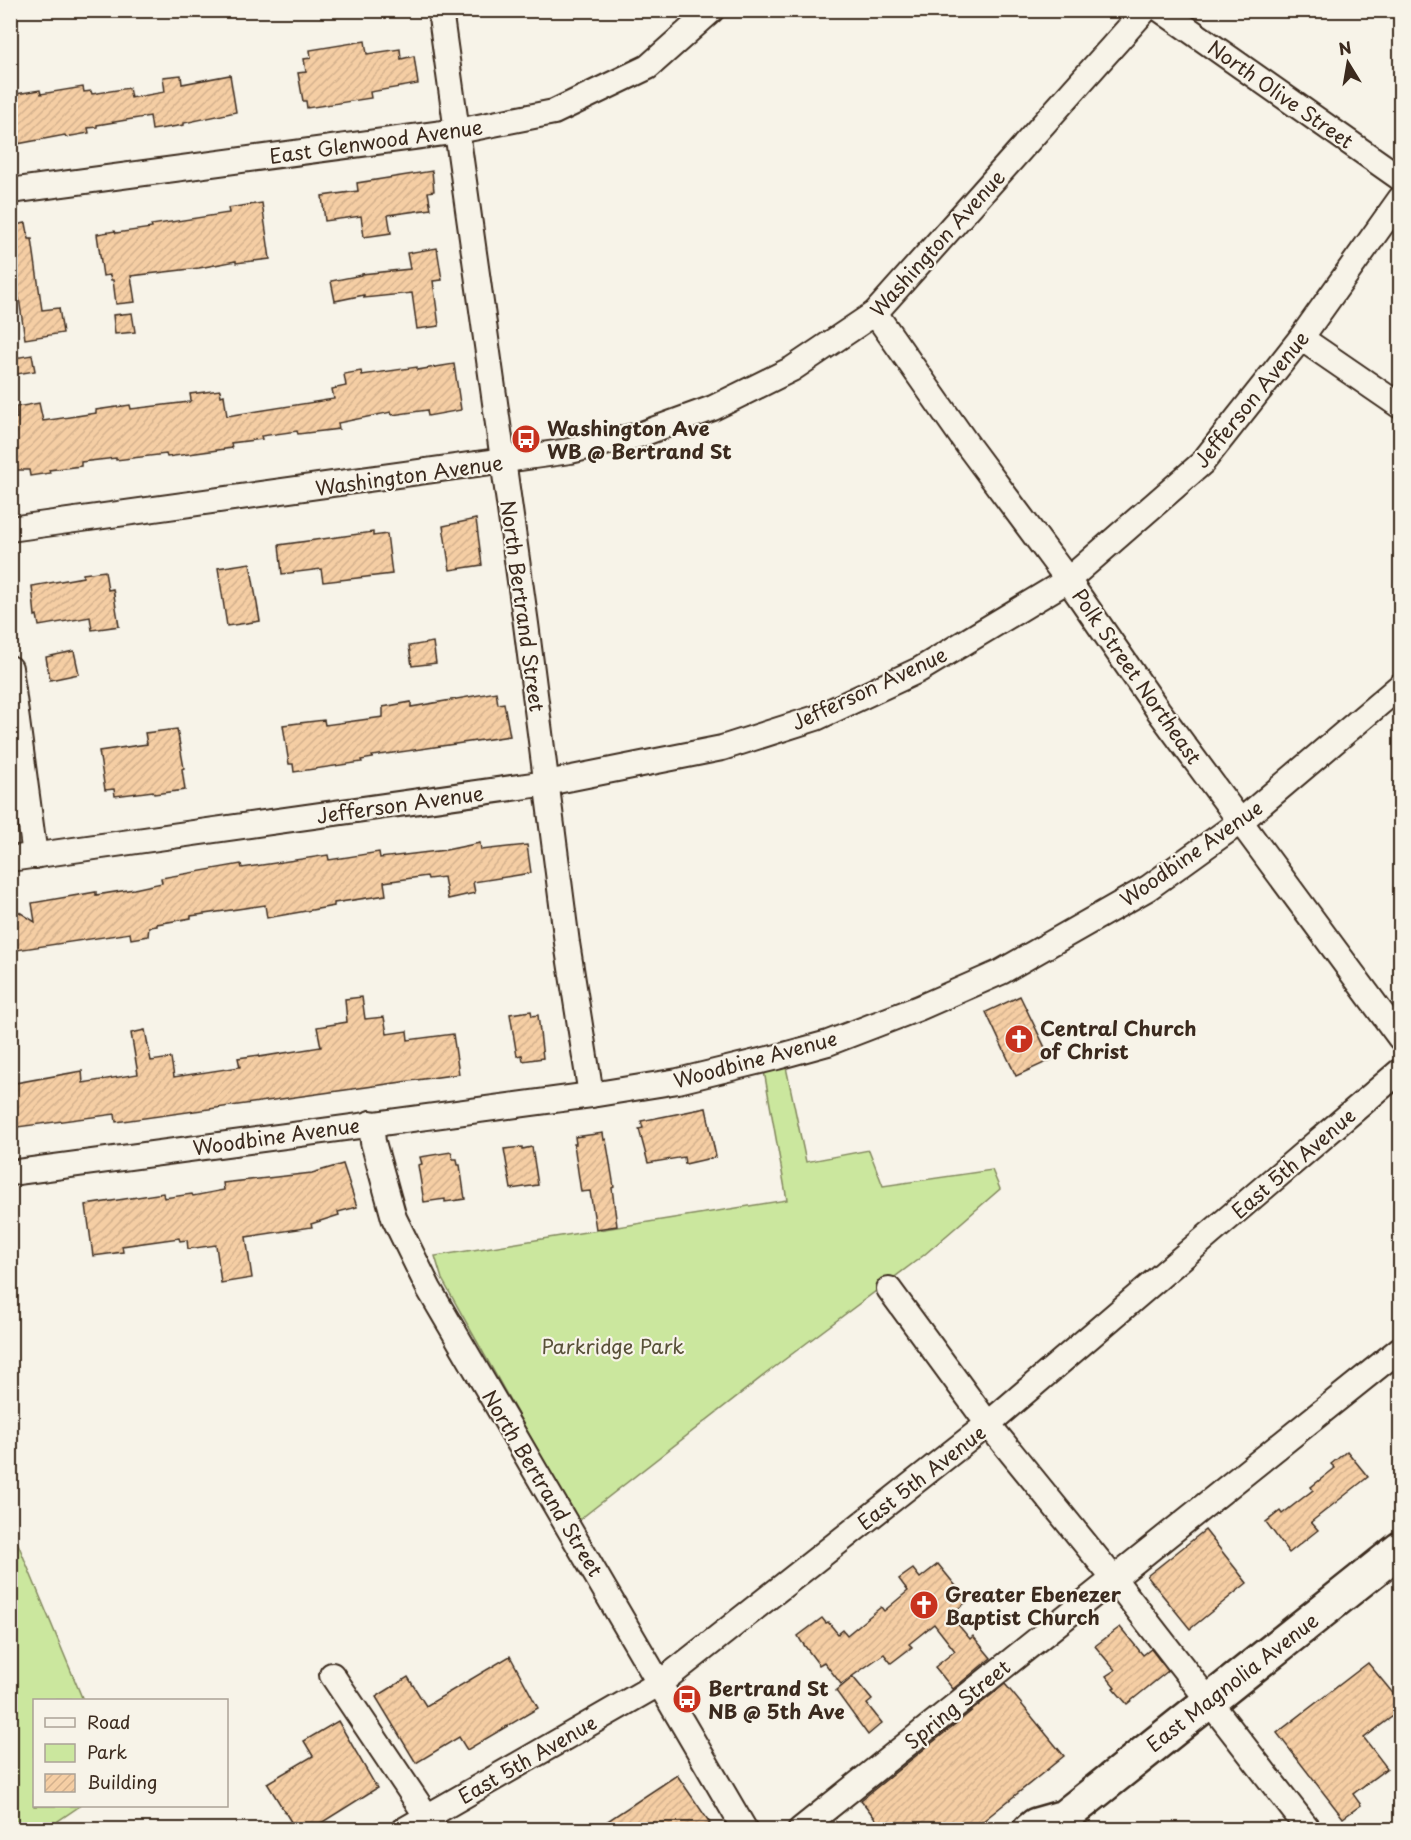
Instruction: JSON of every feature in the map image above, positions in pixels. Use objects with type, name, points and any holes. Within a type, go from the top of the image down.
[{"type":"main road","name":"East Magnolia Avenue","points":[[1030,1830],[1036,1826],[1060,1823],[1209,1700],[1401,1549]]},
{"type":"street","name":"North Bertrand Street","points":[[440,10],[567,943],[591,1095]]},
{"type":"street","name":"East Glenwood Avenue","points":[[10,191],[458,131],[555,112],[648,67],[712,10]]},
{"type":"street","name":"Washington Avenue","points":[[10,529],[570,452],[639,435],[712,408],[792,369],[875,313],[1145,10]]},
{"type":"street","name":"North Olive Street","points":[[1161,10],[1401,178]]},
{"type":"street","name":"Jefferson Avenue","points":[[10,859],[547,783],[722,748],[816,718],[919,670],[1068,580],[1202,463],[1301,338],[1401,199]]},
{"type":"street","name":"Polk Street Northeast","points":[[875,313],[969,447],[1068,580],[1158,710],[1401,1038]]},
{"type":"street","points":[[1301,338],[1401,406]]},
{"type":"street","points":[[10,668],[35,856]]},
{"type":"street","name":"Woodbine Avenue","points":[[10,1173],[591,1095],[678,1081],[777,1058],[828,1043],[919,1008],[1001,972],[1148,888],[1241,821],[1401,686]]},
{"type":"street","name":"East 5th Avenue","points":[[404,1830],[430,1823],[660,1683],[988,1424],[1401,1071]]},
{"type":"street","name":"North Bertrand Street","points":[[371,1123],[373,1142],[394,1218],[429,1289],[745,1830]]},
{"type":"street","points":[[889,1289],[988,1424],[1114,1579],[1308,1830]]},
{"type":"street","name":"Spring Street","points":[[800,1830],[1401,1349]]},
{"type":"street","points":[[332,1675],[430,1823]]},
{"type":"green space","name":"Parkridge Park","points":[[786,1067],[806,1162],[869,1150],[883,1186],[992,1170],[1000,1189],[924,1255],[772,1369],[579,1520],[442,1279],[435,1256],[787,1200],[764,1071]]},
{"type":"green space","points":[[11,1527],[83,1699],[33,1699],[33,1807],[79,1807],[58,1821],[56,1829],[11,1829]]},
{"type":"building","points":[[365,41],[367,54],[400,49],[401,59],[414,56],[418,84],[370,92],[371,98],[307,108],[306,101],[303,101],[298,73],[306,72],[304,59],[311,58],[310,50]]},
{"type":"building","points":[[181,75],[182,84],[230,75],[236,112],[184,123],[184,125],[152,130],[150,116],[97,125],[97,127],[88,128],[89,133],[66,137],[65,135],[17,144],[17,137],[14,138],[10,119],[10,95],[40,90],[41,94],[83,87],[84,92],[91,91],[92,94],[129,88],[131,98],[165,92],[163,77]]},
{"type":"building","points":[[432,171],[434,191],[428,192],[431,209],[388,215],[391,233],[364,237],[361,216],[325,221],[322,196],[358,191],[357,183]]},
{"type":"building","points":[[262,203],[270,259],[236,263],[236,261],[131,276],[135,302],[116,304],[113,280],[110,275],[103,276],[97,234],[152,228],[151,225],[229,213],[228,208]]},
{"type":"building","points":[[26,223],[29,239],[32,239],[42,310],[59,308],[63,333],[25,339],[19,298],[10,299],[10,226]]},
{"type":"building","points":[[437,248],[442,280],[433,281],[439,326],[417,329],[412,293],[364,298],[364,295],[335,301],[331,281],[362,274],[410,269],[407,253]]},
{"type":"building","points":[[132,313],[135,332],[115,334],[113,315]]},
{"type":"building","points":[[32,355],[35,371],[17,374],[14,358]]},
{"type":"building","points":[[454,364],[461,410],[428,416],[427,410],[392,415],[391,412],[338,423],[339,429],[261,436],[262,439],[231,443],[232,448],[167,457],[166,454],[81,462],[81,466],[49,470],[50,473],[30,476],[29,470],[14,470],[10,447],[10,419],[17,418],[16,407],[39,403],[43,421],[130,405],[131,409],[189,402],[190,394],[220,390],[221,396],[224,395],[227,416],[334,399],[332,389],[346,386],[344,374],[361,371],[362,375],[417,367],[417,370]]},
{"type":"building","points":[[476,519],[482,565],[450,570],[443,526]]},
{"type":"building","points":[[373,532],[373,536],[387,534],[392,574],[323,582],[321,569],[282,574],[279,545]]},
{"type":"building","points":[[250,563],[260,621],[227,626],[218,568]]},
{"type":"building","points":[[105,571],[108,590],[113,589],[119,626],[92,630],[90,617],[39,626],[37,615],[35,616],[32,586]]},
{"type":"building","points":[[433,642],[436,663],[412,666],[409,646]]},
{"type":"building","points":[[74,651],[79,674],[50,680],[46,657]]},
{"type":"building","points":[[496,692],[498,704],[504,703],[510,736],[372,756],[373,758],[361,760],[362,762],[294,772],[293,764],[289,764],[283,725],[324,720],[325,725],[383,717],[383,707],[411,702],[411,707]]},
{"type":"building","points":[[177,729],[184,768],[182,769],[185,790],[115,796],[114,789],[105,790],[99,751],[147,744],[145,733]]},
{"type":"building","points":[[480,843],[481,850],[527,845],[531,873],[473,882],[475,893],[448,899],[444,877],[428,879],[427,876],[384,882],[386,895],[334,903],[334,906],[267,918],[265,905],[191,916],[191,918],[157,924],[157,926],[149,927],[148,936],[131,939],[130,933],[10,951],[10,906],[35,922],[32,903],[96,892],[96,895],[134,889],[162,883],[161,878],[241,864],[242,868],[328,855],[329,860],[379,852],[380,858],[446,850]]},
{"type":"building","points":[[1020,996],[1051,1060],[1016,1076],[986,1012]]},
{"type":"building","points":[[362,997],[365,1019],[384,1017],[387,1034],[407,1031],[408,1040],[453,1034],[459,1074],[116,1122],[115,1114],[10,1128],[10,1084],[82,1071],[83,1083],[138,1074],[131,1033],[145,1030],[151,1061],[171,1058],[174,1077],[240,1067],[238,1058],[321,1047],[317,1027],[347,1022],[345,999]]},
{"type":"building","points":[[531,1011],[532,1016],[538,1015],[543,1058],[523,1061],[522,1055],[517,1056],[510,1014]]},
{"type":"building","points":[[706,1108],[716,1157],[685,1164],[684,1157],[648,1163],[639,1129],[643,1128],[641,1121]]},
{"type":"building","points":[[603,1133],[614,1187],[612,1188],[617,1226],[596,1229],[590,1191],[581,1192],[574,1144],[576,1144],[575,1137]]},
{"type":"building","points":[[522,1147],[522,1149],[532,1147],[538,1185],[511,1189],[504,1149]]},
{"type":"building","points":[[451,1152],[453,1159],[457,1159],[460,1165],[465,1199],[424,1202],[418,1165],[422,1164],[420,1157]]},
{"type":"building","points":[[343,1164],[357,1207],[338,1212],[339,1215],[311,1224],[312,1227],[246,1237],[252,1278],[221,1283],[216,1245],[188,1249],[187,1240],[180,1241],[179,1238],[122,1246],[123,1252],[93,1256],[86,1205],[163,1193],[164,1198],[192,1194],[193,1196],[224,1190],[223,1183],[312,1173]]},
{"type":"building","points":[[1347,1451],[1368,1477],[1311,1522],[1318,1530],[1289,1553],[1266,1522],[1280,1511],[1282,1514],[1313,1490],[1311,1487],[1335,1468],[1331,1464]]},
{"type":"building","points":[[1205,1530],[1247,1583],[1190,1629],[1147,1576]]},
{"type":"building","points":[[938,1564],[968,1601],[950,1615],[970,1639],[973,1636],[991,1658],[953,1689],[935,1667],[955,1651],[934,1624],[909,1644],[912,1647],[891,1663],[884,1654],[841,1684],[824,1662],[819,1665],[798,1636],[822,1618],[838,1634],[843,1630],[847,1635],[881,1607],[884,1611],[908,1591],[899,1579],[913,1569],[920,1578]]},
{"type":"building","points":[[1120,1627],[1143,1655],[1151,1649],[1168,1671],[1127,1704],[1106,1676],[1115,1670],[1095,1646]]},
{"type":"building","points":[[510,1656],[538,1708],[467,1750],[459,1737],[416,1763],[376,1697],[408,1677],[426,1706]]},
{"type":"building","points":[[1368,1663],[1401,1703],[1401,1710],[1364,1738],[1387,1768],[1353,1794],[1361,1805],[1343,1818],[1277,1733]]},
{"type":"building","points":[[853,1677],[872,1700],[867,1704],[882,1723],[868,1735],[836,1691]]},
{"type":"building","points":[[1005,1684],[1064,1756],[972,1830],[884,1830],[861,1800]]},
{"type":"building","points":[[338,1721],[377,1788],[310,1830],[296,1830],[267,1783],[313,1756],[304,1741]]},
{"type":"building","points":[[677,1775],[710,1823],[700,1830],[594,1830]]},
{"type":"place","name":"Washington Ave WB @ Bertrand St","points":[[526,439]]},
{"type":"place","name":"Central Church of Christ","points":[[1019,1039]]},
{"type":"place","name":"Greater Ebenezer Baptist Church","points":[[924,1605]]},
{"type":"place","name":"Bertrand St NB @ 5th Ave","points":[[687,1699]]}]
